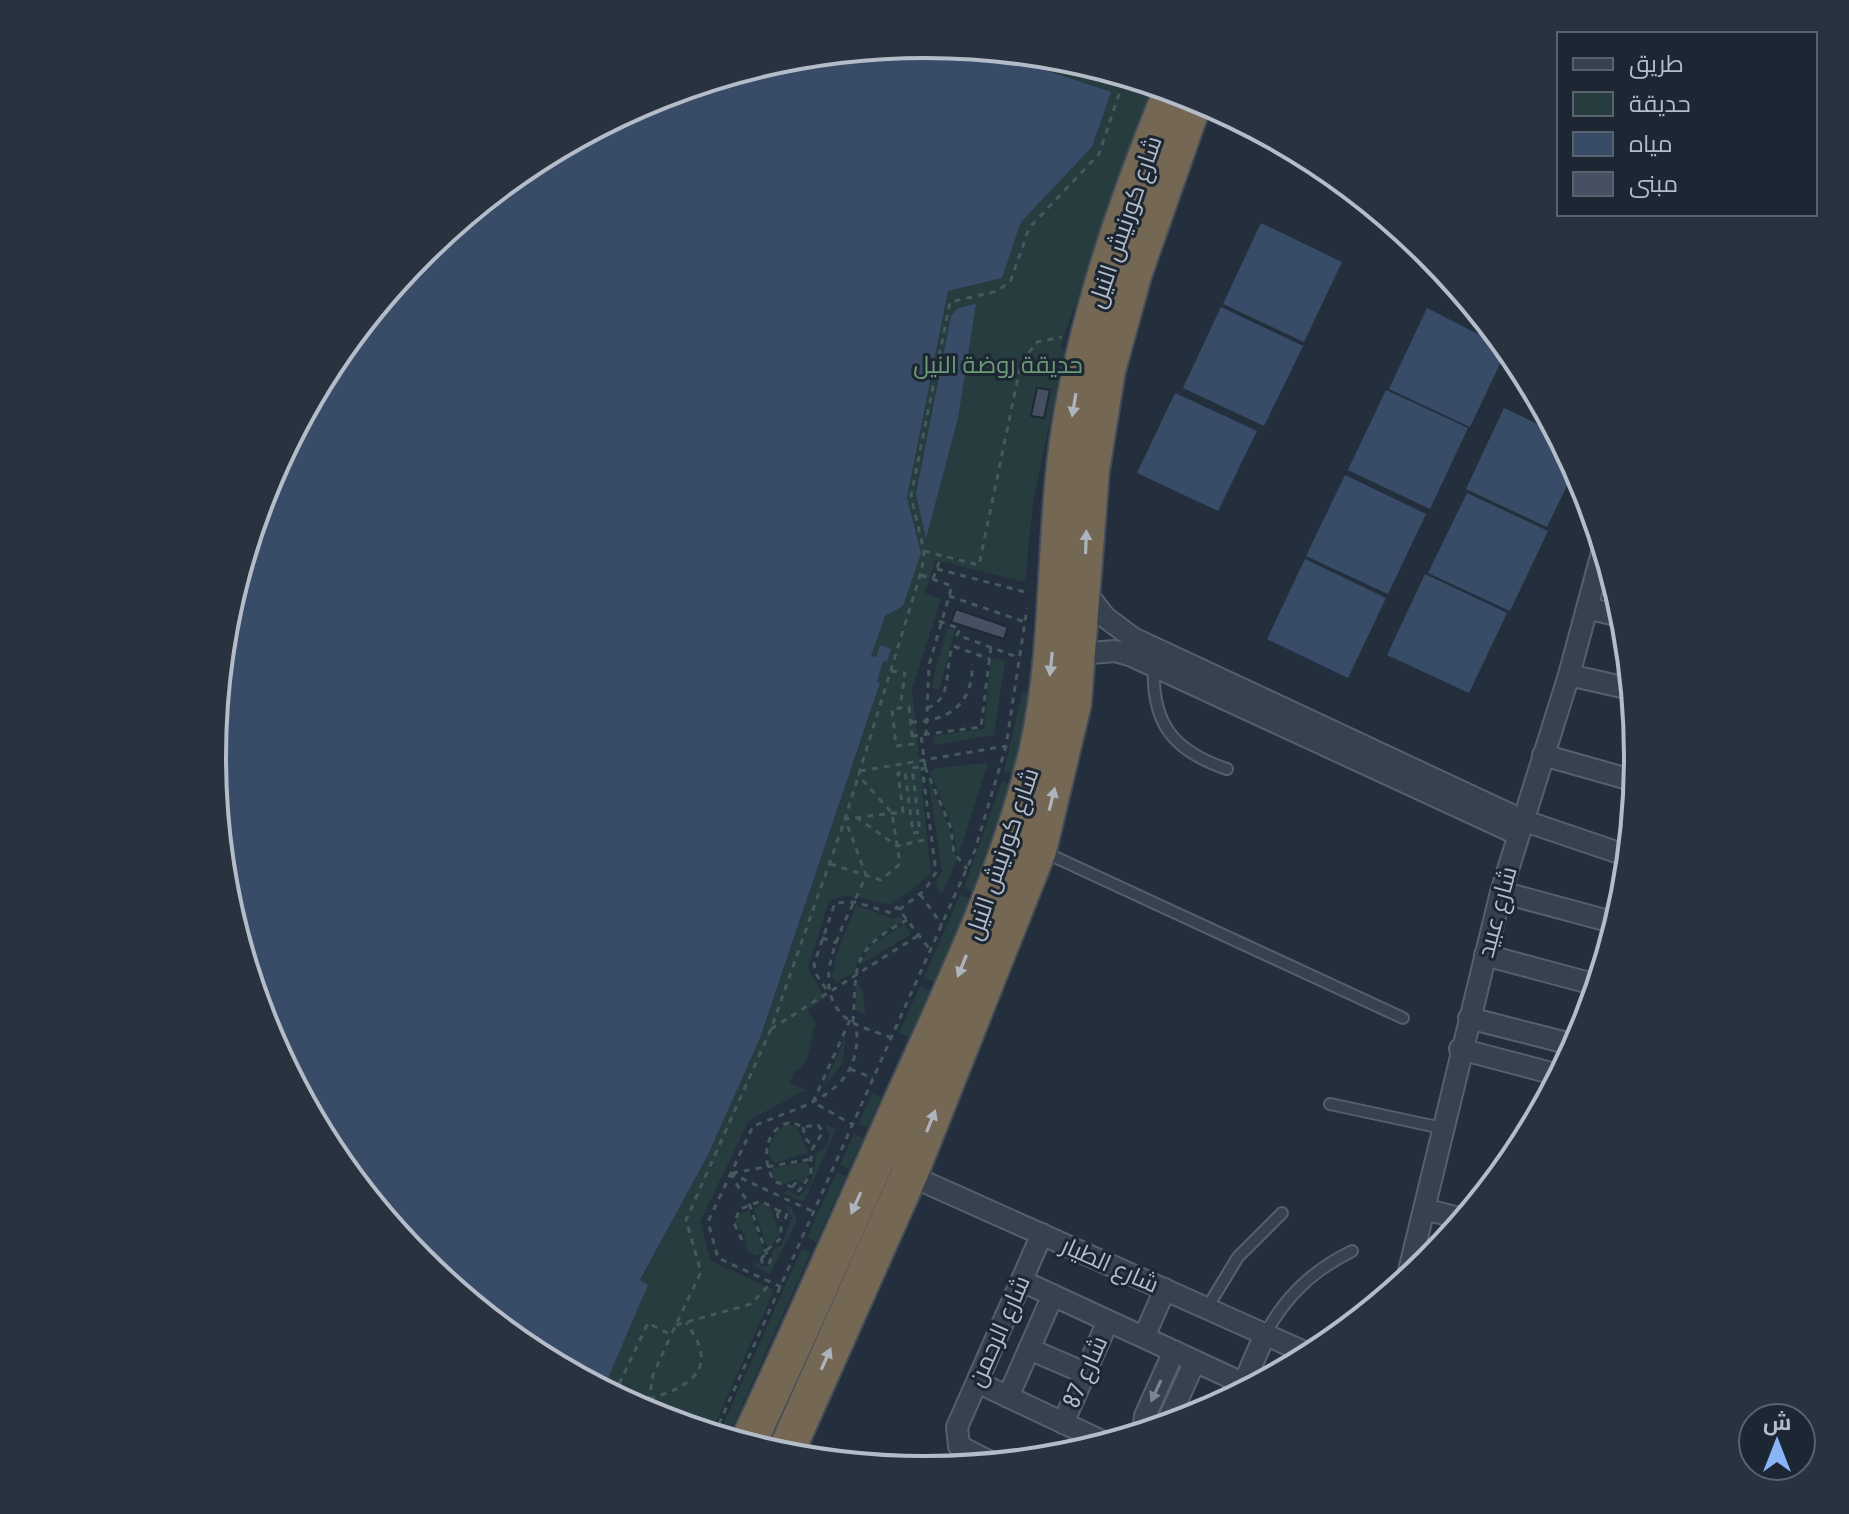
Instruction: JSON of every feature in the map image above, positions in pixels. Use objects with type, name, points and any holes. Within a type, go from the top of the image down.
[{"type":"highway","name":"شارع كورنيش النيل","points":[[752,1434],[957,978],[1025,800],[1048,692],[1060,516],[1076,390],[1090,329],[1134,187],[1168,102]]},
{"type":"highway","name":"شارع كورنيش النيل","points":[[789,1443],[909,1175],[1038,850],[1063,753],[1079,654],[1091,470],[1107,370],[1134,272],[1191,110]]},
{"type":"highway","points":[[772,1391],[772,1400],[786,1413],[804,1408]]},
{"type":"street","name":"شارع عبيد","points":[[1412,1257],[1460,1049],[1501,892],[1569,675],[1598,569]]},
{"type":"street","points":[[1084,590],[1105,617],[1133,638],[1519,827]]},
{"type":"street","points":[[1587,608],[1608,613]]},
{"type":"street","points":[[1079,654],[1115,651],[1154,665],[1519,827],[1617,853]]},
{"type":"street","points":[[1569,675],[1620,686]]},
{"type":"street","points":[[1543,755],[1623,778]]},
{"type":"street","points":[[1501,892],[1604,920]]},
{"type":"street","points":[[1485,955],[1586,982]]},
{"type":"street","points":[[1469,1018],[1562,1042]]},
{"type":"street","points":[[1460,1049],[1548,1072]]},
{"type":"street","name":"شارع الطيار","points":[[909,1175],[1296,1348]]},
{"type":"street","points":[[1424,1209],[1452,1216]]},
{"type":"street","name":"شارع الرحمن","points":[[975,1454],[959,1446],[957,1427],[1042,1234]]},
{"type":"street","points":[[1022,1281],[1239,1381]]},
{"type":"street","points":[[1144,1337],[1165,1289]]},
{"type":"street","points":[[1008,1397],[1053,1295]]},
{"type":"street","name":"شارع 87","points":[[1063,1423],[1108,1321]]},
{"type":"street","points":[[1252,1374],[1265,1334]]},
{"type":"street","points":[[1029,1349],[1085,1373]]},
{"type":"street","points":[[1144,1420],[1174,1351]]},
{"type":"street","points":[[1173,1410],[1195,1361]]},
{"type":"street","points":[[977,1382],[1090,1436]]},
{"type":"lane","points":[[1154,665],[1153,694],[1161,721],[1189,752],[1200,760],[1227,769]]},
{"type":"lane","points":[[1038,850],[1403,1018]]},
{"type":"lane","points":[[1330,1104],[1442,1128]]},
{"type":"lane","points":[[1207,1308],[1238,1257],[1282,1213]]},
{"type":"lane","points":[[1265,1334],[1280,1307],[1300,1284],[1325,1265],[1352,1251]]},
{"type":"path","points":[[686,1323],[699,1347],[697,1375],[687,1386],[649,1399],[653,1375],[701,1272],[686,1220],[771,1029],[845,819],[920,575],[924,551],[911,496],[950,302],[998,291],[1011,280],[1029,228],[1099,154],[1121,87]]},
{"type":"path","points":[[924,551],[979,565],[1021,363],[1037,342],[1063,337]]},
{"type":"path","points":[[933,579],[942,556]]},
{"type":"path","points":[[937,569],[1029,593]]},
{"type":"path","points":[[899,910],[930,885],[936,872],[924,767],[925,709],[929,665],[939,621],[952,586],[920,575]]},
{"type":"path","points":[[948,595],[1025,622]]},
{"type":"path","points":[[719,1425],[931,951],[987,817],[1006,746],[1027,607]]},
{"type":"path","points":[[939,621],[960,629],[957,635],[1021,658]]},
{"type":"path","points":[[925,709],[938,704],[945,693],[947,663],[953,646],[990,659]]},
{"type":"path","points":[[912,736],[981,727],[991,647]]},
{"type":"path","points":[[911,722],[926,722],[945,716],[962,703],[971,685],[972,664]]},
{"type":"path","points":[[891,671],[905,673],[900,708]]},
{"type":"path","points":[[909,707],[913,744],[896,746],[892,709],[900,708],[909,707]]},
{"type":"path","points":[[859,773],[1006,746]]},
{"type":"path","points":[[924,767],[951,828],[954,853],[967,869]]},
{"type":"path","points":[[845,819],[903,812],[898,773],[905,772],[913,833],[920,832],[912,768],[924,767]]},
{"type":"path","points":[[829,864],[881,880],[900,864],[892,813],[859,773]]},
{"type":"path","points":[[856,817],[897,846],[933,838]]},
{"type":"path","points":[[829,992],[828,973],[866,875],[845,819]]},
{"type":"path","points":[[920,894],[942,925]]},
{"type":"path","points":[[892,1038],[853,1022],[838,1010],[814,969],[833,905],[855,902],[891,913],[897,907],[931,951]]},
{"type":"path","points":[[781,1287],[718,1258],[708,1222],[753,1126],[813,1102],[833,1090],[850,1069],[857,1047],[852,992],[861,956],[871,945],[907,920]]},
{"type":"path","points":[[771,1029],[919,935]]},
{"type":"path","points":[[822,938],[838,943]]},
{"type":"path","points":[[813,1102],[853,1022]]},
{"type":"path","points":[[850,1069],[874,1079]]},
{"type":"path","points":[[813,1102],[853,1125]]},
{"type":"path","points":[[788,1122],[803,1127],[813,1124],[821,1128],[823,1137],[814,1147],[811,1174],[802,1187],[797,1191],[775,1182],[765,1150],[779,1128],[788,1122]]},
{"type":"path","points":[[803,1127],[805,1138],[814,1147]]},
{"type":"path","points":[[730,1173],[811,1159]]},
{"type":"path","points":[[730,1173],[750,1206],[767,1253],[781,1238],[779,1211]]},
{"type":"path","points":[[730,1173],[814,1213]]},
{"type":"path","points":[[742,1240],[734,1218],[740,1209],[761,1201],[787,1214],[781,1220]]},
{"type":"path","points":[[676,1325],[751,1304],[772,1282]]},
{"type":"path","points":[[618,1386],[648,1323],[671,1335]]},
{"type":"green space","name":"حديقة روضة النيل","points":[[1035,67],[1149,95],[1060,348],[1065,350],[1033,503],[1025,582],[935,560],[925,593],[941,599],[912,689],[931,874],[892,904],[851,896],[835,898],[828,903],[808,968],[825,998],[807,1010],[816,1024],[807,1057],[794,1072],[790,1083],[806,1090],[749,1120],[700,1222],[711,1261],[774,1290],[716,1424],[700,1419],[607,1380],[648,1285],[640,1281],[709,1153],[760,1038],[880,684],[877,682],[883,661],[891,650],[880,646],[876,658],[871,656],[885,616],[920,553],[907,498],[948,291],[1002,278],[1021,222],[1092,147],[1110,92]]},
{"type":"green space","points":[[947,628],[955,630],[939,690],[931,687]]},
{"type":"green space","points":[[991,658],[1005,661],[994,735],[934,745],[933,736],[984,729]]},
{"type":"green space","points":[[1022,693],[1031,694],[1012,774],[1004,771]]},
{"type":"green space","points":[[988,763],[958,857],[953,828],[930,772],[936,768]]},
{"type":"green space","points":[[928,779],[950,830],[957,860],[942,894],[935,884],[942,872]]},
{"type":"green space","points":[[1002,781],[1010,784],[972,892],[964,888]]},
{"type":"green space","points":[[960,895],[970,899],[934,982],[924,978]]},
{"type":"green space","points":[[856,905],[894,919],[900,916],[903,921],[866,948],[857,963],[856,972],[836,982],[831,976],[834,962]]},
{"type":"green space","points":[[904,924],[911,934],[858,966],[869,948]]},
{"type":"green space","points":[[856,980],[863,992],[865,1014],[855,1010]]},
{"type":"green space","points":[[920,986],[932,991],[911,1038],[899,1033]]},
{"type":"green space","points":[[846,1036],[842,1064],[824,1086]]},
{"type":"green space","points":[[872,1093],[881,1097],[867,1128],[858,1124]]},
{"type":"green space","points":[[789,1124],[798,1129],[808,1153],[775,1163],[769,1156],[772,1142],[777,1132]]},
{"type":"green space","points":[[825,1124],[836,1129],[804,1202],[783,1193],[788,1190],[797,1196],[807,1189],[816,1153],[825,1148],[830,1136]]},
{"type":"green space","points":[[854,1134],[863,1138],[849,1169],[840,1165]]},
{"type":"green space","points":[[807,1162],[811,1171],[802,1183],[796,1179],[783,1185],[774,1178],[773,1168]]},
{"type":"green space","points":[[837,1172],[846,1176],[816,1242],[807,1237]]},
{"type":"green space","points":[[764,1202],[770,1207],[780,1234],[767,1246],[754,1209]]},
{"type":"green space","points":[[784,1204],[792,1208],[797,1221],[770,1274],[753,1265],[754,1262],[764,1267],[771,1264],[773,1249],[781,1246],[792,1218]]},
{"type":"green space","points":[[749,1210],[764,1251],[757,1256],[747,1251],[744,1234],[736,1222],[738,1215]]},
{"type":"green space","points":[[802,1248],[811,1252],[732,1428],[723,1426]]},
{"type":"water","points":[[879,59],[970,59],[1016,64],[1036,67],[1111,92],[1092,147],[1021,222],[1002,278],[948,291],[907,498],[921,553],[903,606],[885,616],[871,656],[876,657],[880,645],[891,649],[887,662],[883,661],[877,682],[880,683],[760,1038],[709,1153],[640,1280],[648,1285],[607,1380],[536,1338],[464,1283],[399,1218],[343,1145],[298,1066],[279,1024],[249,938],[231,848],[227,803],[227,711],[231,666],[249,576],[279,490],[319,407],[370,331],[399,296],[464,231],[499,202],[536,176],[615,130],[700,95],[744,82],[788,71]]},
{"type":"water","points":[[1261,223],[1342,262],[1304,342],[1223,304]]},
{"type":"water","points":[[976,304],[958,418],[926,538],[916,494],[951,316],[958,308]]},
{"type":"water","points":[[1221,307],[1303,346],[1264,426],[1183,388]]},
{"type":"water","points":[[1427,308],[1483,337],[1501,362],[1470,427],[1389,389]]},
{"type":"water","points":[[1386,390],[1468,428],[1430,509],[1348,470]]},
{"type":"water","points":[[1175,393],[1257,431],[1218,511],[1137,473]]},
{"type":"water","points":[[1504,408],[1539,425],[1568,485],[1547,527],[1466,489]]},
{"type":"water","points":[[1345,475],[1426,514],[1388,594],[1306,556]]},
{"type":"water","points":[[1467,493],[1548,531],[1510,611],[1428,573]]},
{"type":"water","points":[[1305,559],[1386,598],[1348,678],[1267,639]]},
{"type":"water","points":[[1425,574],[1507,613],[1469,693],[1387,655]]},
{"type":"building","points":[[1037,388],[1050,390],[1044,418],[1031,416]]},
{"type":"building","points":[[956,609],[1008,627],[1004,639],[951,622]]}]
